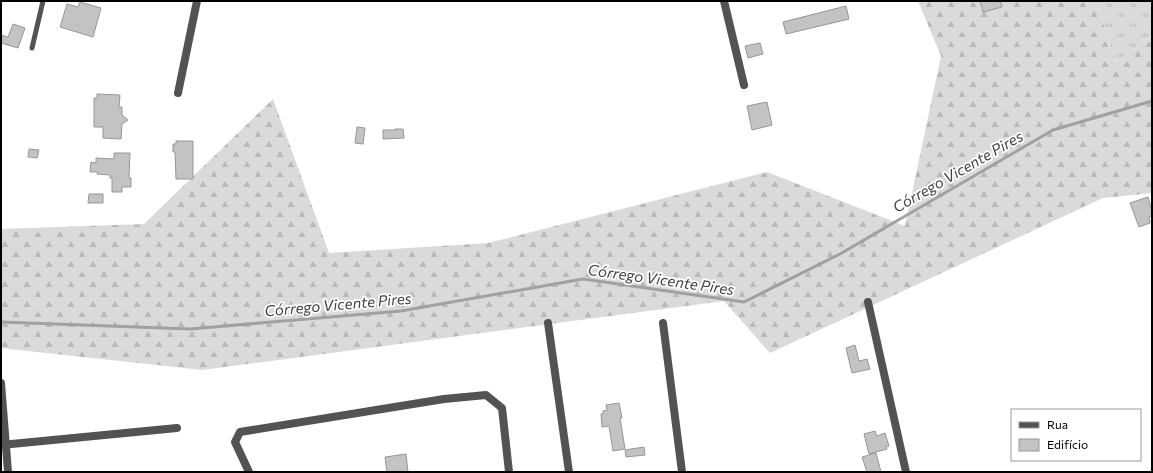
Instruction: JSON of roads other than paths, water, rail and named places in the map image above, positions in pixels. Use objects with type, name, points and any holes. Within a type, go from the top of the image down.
[{"type":"street","points":[[178,93],[197,1]]},
{"type":"street","points":[[724,1],[744,85]]},
{"type":"street","points":[[868,302],[906,472]]},
{"type":"street","points":[[548,323],[569,472]]},
{"type":"street","points":[[663,323],[682,472]]},
{"type":"street","points":[[1,383],[3,444],[8,472]]},
{"type":"street","points":[[249,472],[235,442],[240,432],[444,399],[486,395],[502,408],[509,472]]},
{"type":"street","points":[[3,444],[177,428]]},
{"type":"lane","points":[[32,48],[43,1]]},
{"type":"waterway","name":"Córrego Vicente Pires","points":[[1,322],[190,329],[401,311],[583,279],[744,302],[840,254],[1053,130],[1152,101]]}]
